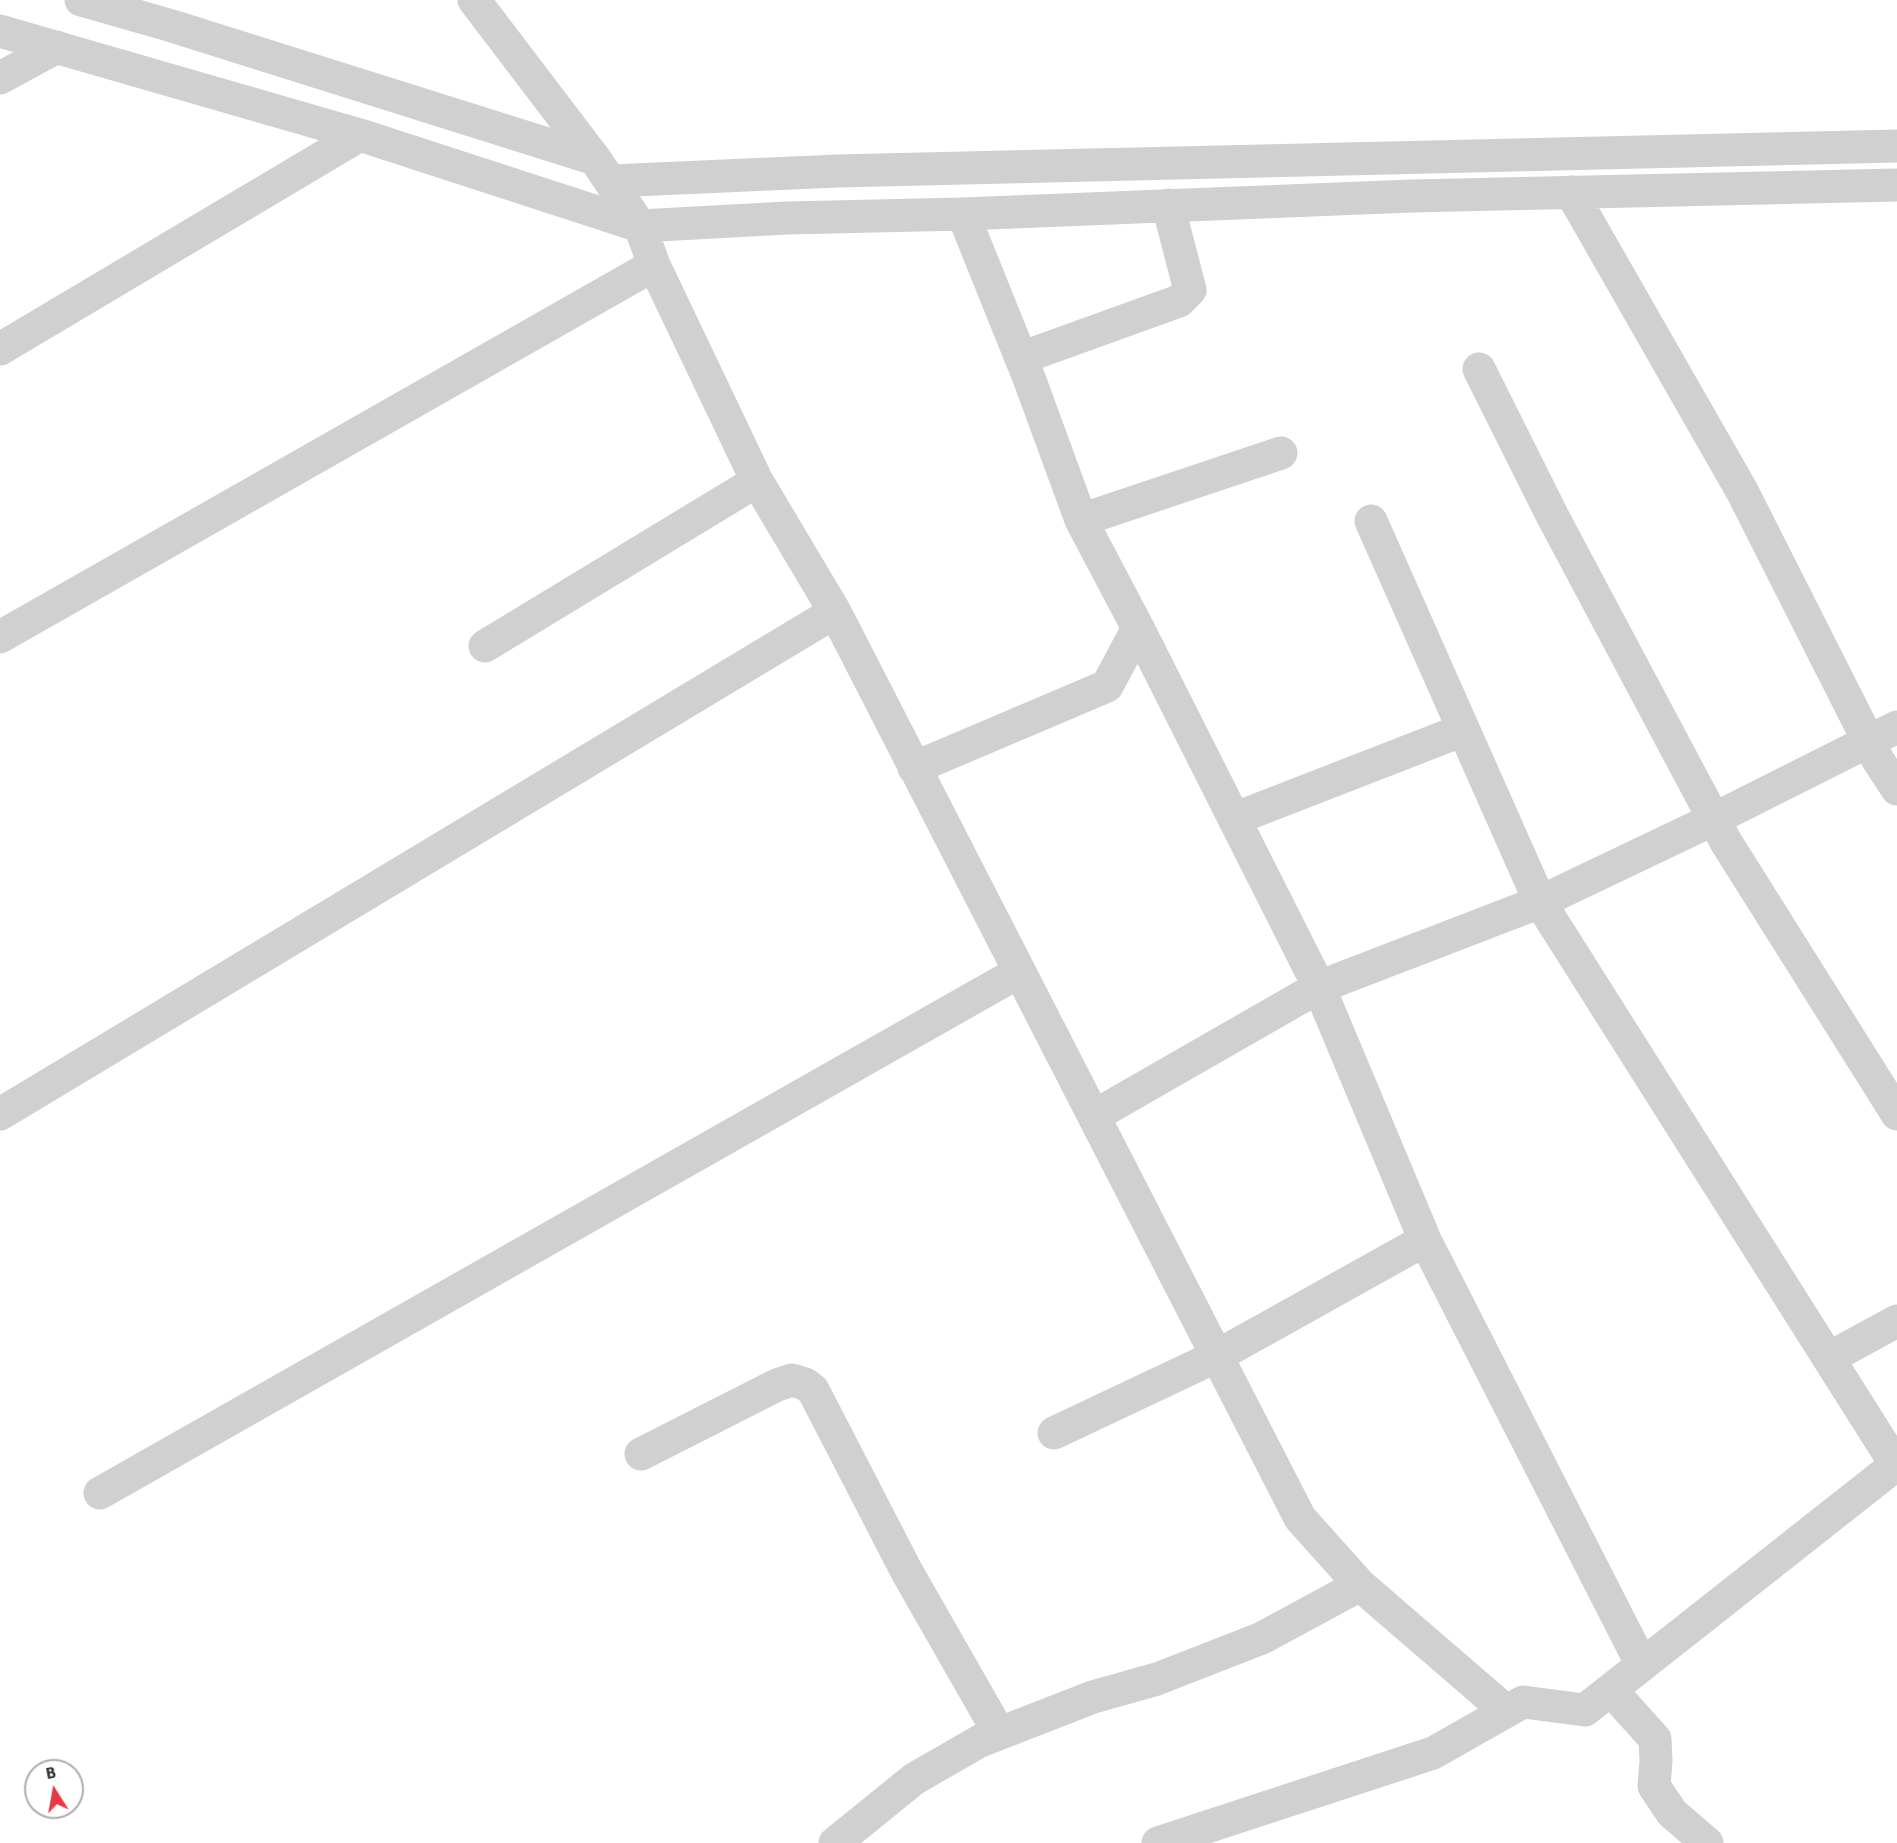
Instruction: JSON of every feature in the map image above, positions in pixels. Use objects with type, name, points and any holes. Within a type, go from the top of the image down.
[{"type":"street","points":[[81,0],[172,26],[603,170],[837,171],[1897,146]]},
{"type":"street","points":[[474,0],[603,170],[640,226],[654,265],[757,481],[835,612],[1300,1518],[1360,1585],[1506,1711]]},
{"type":"street","points":[[0,31],[360,135],[640,226],[787,218],[963,214],[1412,196],[1897,185]]},
{"type":"street","points":[[0,78],[57,47]]},
{"type":"street","points":[[0,349],[360,135]]},
{"type":"street","points":[[1571,192],[1742,491],[1868,741],[1897,789]]},
{"type":"street","points":[[1021,358],[1179,301],[1190,290],[1168,205]]},
{"type":"street","points":[[963,214],[1021,358],[1082,520],[1319,987],[1425,1240],[1642,1665]]},
{"type":"street","points":[[0,637],[654,265]]},
{"type":"street","points":[[1479,369],[1552,517],[1726,842],[1897,1114]]},
{"type":"street","points":[[1082,520],[1281,453]]},
{"type":"street","points":[[485,646],[757,481]]},
{"type":"street","points":[[1158,1843],[1433,1754],[1523,1702],[1585,1710],[1897,1465],[1540,902],[1371,521]]},
{"type":"street","points":[[0,1114],[835,612]]},
{"type":"street","points":[[914,768],[1107,686],[1138,628]]},
{"type":"street","points":[[1094,1116],[1319,987],[1540,902],[1714,819],[1897,727]]},
{"type":"street","points":[[1234,819],[1463,730]]},
{"type":"street","points":[[100,1493],[1019,972]]},
{"type":"street","points":[[1054,1433],[1217,1356],[1425,1240]]},
{"type":"street","points":[[1829,1358],[1897,1321]]},
{"type":"street","points":[[641,1454],[777,1385],[792,1380],[805,1384],[813,1390],[907,1572],[999,1733]]},
{"type":"street","points":[[835,1843],[914,1779],[980,1741],[1093,1697],[1157,1679],[1262,1638],[1360,1585]]},
{"type":"street","points":[[1611,1690],[1655,1739],[1654,1786],[1672,1813],[1707,1843]]}]
